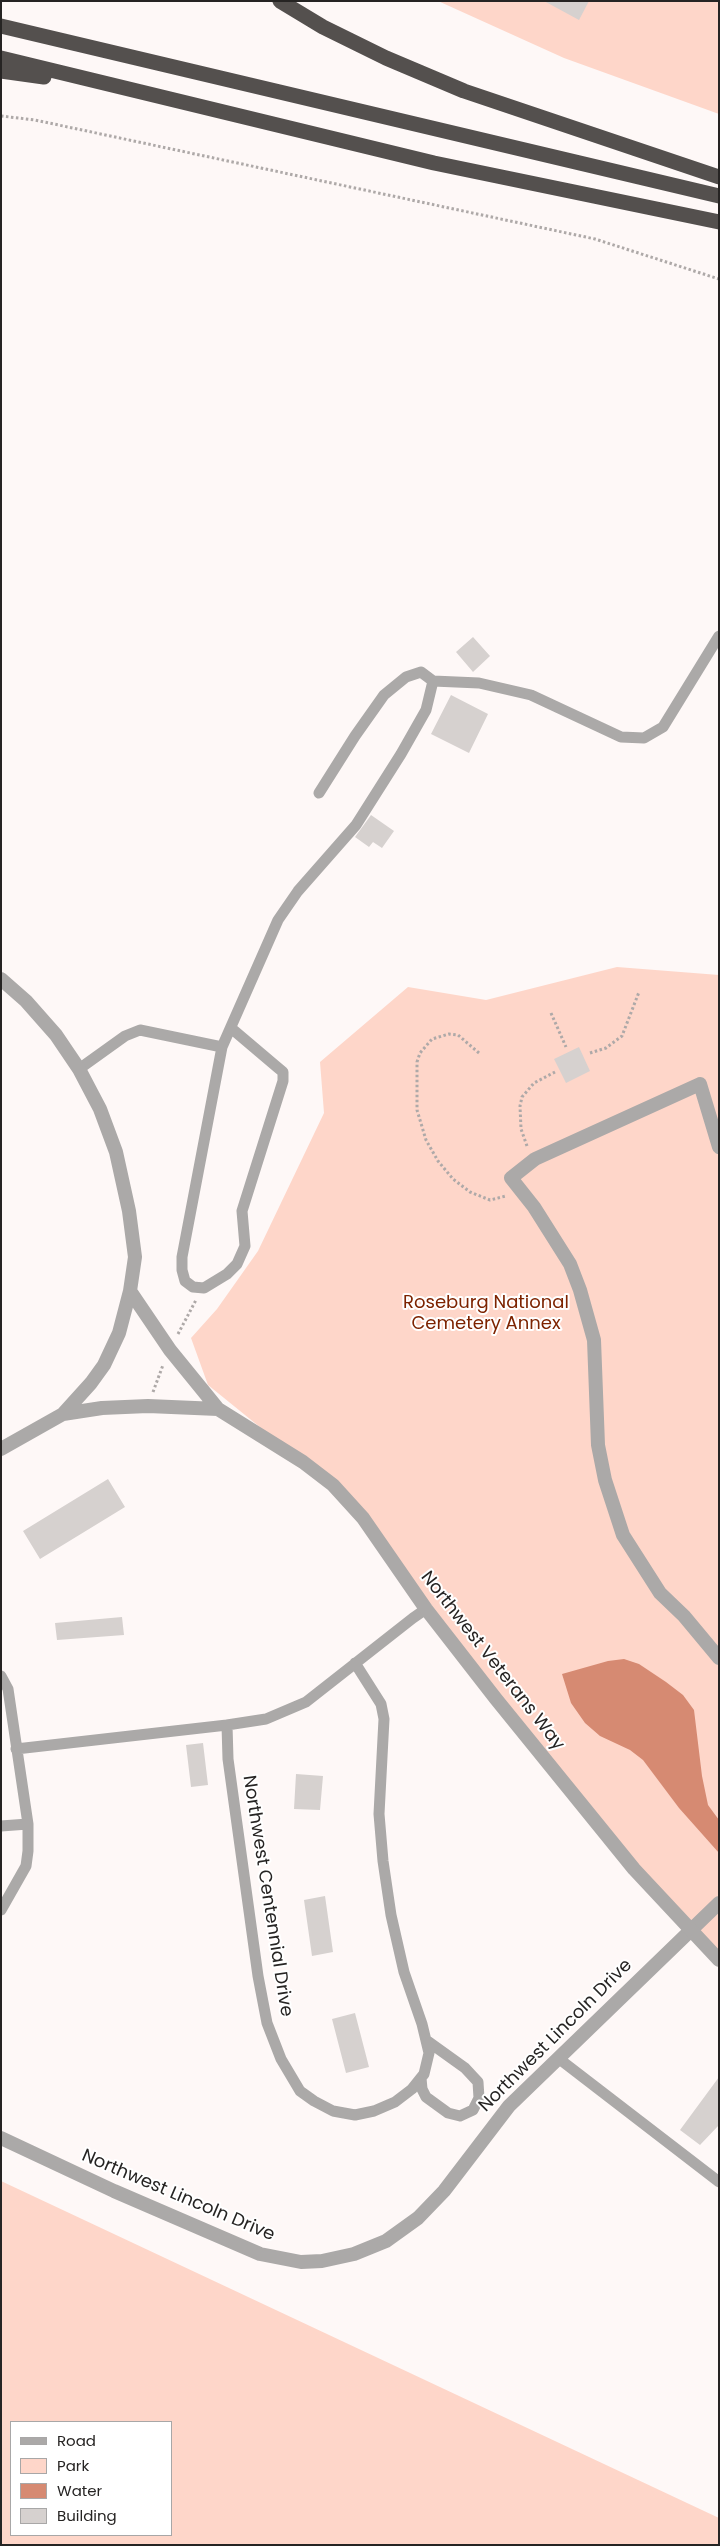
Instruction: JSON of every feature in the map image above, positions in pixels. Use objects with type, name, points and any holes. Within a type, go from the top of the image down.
[{"type":"highway","points":[[280,1],[323,27],[464,91],[719,177]]},
{"type":"highway","points":[[1,26],[719,196]]},
{"type":"highway","points":[[1,58],[434,163],[719,222]]},
{"type":"highway","points":[[1,71],[120,86]]},
{"type":"street","name":"Northwest Veterans Way","points":[[1,978],[26,1001],[50,1028],[79,1069],[100,1109],[116,1152],[129,1210],[135,1257],[130,1291],[119,1333],[104,1365],[91,1383],[63,1414],[1,1449]]},
{"type":"street","points":[[719,1147],[700,1084],[535,1160],[511,1178],[570,1264],[580,1290],[594,1340],[598,1445],[606,1487],[622,1535],[660,1593],[684,1616],[719,1658]]},
{"type":"street","name":"Northwest Veterans Way","points":[[130,1291],[170,1350],[218,1410],[303,1462],[332,1484],[363,1518],[426,1609],[634,1869],[719,1960]]},
{"type":"street","name":"Northwest Veterans Way","points":[[63,1414],[102,1408],[148,1406],[218,1410]]},
{"type":"street","name":"Northwest Lincoln Drive","points":[[1,2138],[246,2248],[282,2259],[301,2262],[322,2261],[354,2254],[386,2241],[418,2218],[444,2191],[509,2106],[719,1902]]},
{"type":"lane","points":[[319,793],[355,736],[384,695],[406,677],[421,672],[433,681],[479,683],[531,695],[620,737],[644,738],[664,727],[719,636]]},
{"type":"lane","points":[[231,1028],[278,1067],[282,1072],[283,1081],[242,1211],[245,1246],[237,1264],[216,1283],[202,1288],[193,1287],[185,1281],[182,1257],[222,1047],[278,920],[298,891],[361,817],[426,710],[433,681]]},
{"type":"lane","points":[[79,1069],[125,1036],[140,1030],[222,1047]]},
{"type":"lane","points":[[16,1749],[266,1719],[306,1702],[426,1609]]},
{"type":"lane","name":"Northwest Centennial Drive","points":[[227,1725],[228,1758],[258,1976],[267,2023],[281,2059],[300,2091],[314,2102],[333,2111],[355,2115],[374,2111],[396,2102],[412,2089],[421,2078],[429,2054],[404,1972],[391,1915],[383,1861],[379,1814],[384,1719],[381,1704],[355,1663]]},
{"type":"lane","points":[[1,1676],[8,1689],[28,1824],[26,1866],[1,1910]]},
{"type":"lane","points":[[1,1826],[28,1824]]},
{"type":"lane","points":[[421,2078],[422,2089],[426,2097],[448,2113],[460,2116],[473,2110],[479,2098],[478,2082],[464,2068],[426,2040]]},
{"type":"lane","points":[[558,2058],[719,2182]]},
{"type":"path","points":[[1,116],[55,124],[594,239],[719,279]]},
{"type":"path","points":[[590,1053],[606,1048],[622,1036],[639,992]]},
{"type":"path","points":[[551,1013],[566,1047]]},
{"type":"path","points":[[479,1053],[458,1035],[448,1034],[432,1039],[420,1053],[417,1062],[416,1110],[432,1150],[446,1171],[462,1187],[490,1200],[501,1198],[518,1187]]},
{"type":"path","points":[[535,1160],[521,1129],[520,1106],[527,1089],[555,1072]]},
{"type":"green space","points":[[438,1],[719,1],[719,114],[564,58]]},
{"type":"green space","name":"Roseburg National Cemetery Annex","points":[[617,967],[719,975],[719,1960],[544,1758],[363,1518],[303,1462],[208,1385],[191,1338],[217,1309],[258,1251],[324,1113],[320,1062],[408,987],[486,1000]]},
{"type":"green space","points":[[1,2181],[719,2518],[719,2545],[1,2545]]},
{"type":"water","points":[[624,1659],[639,1664],[666,1682],[683,1695],[694,1710],[702,1776],[708,1805],[719,1820],[719,1853],[679,1808],[643,1760],[630,1750],[600,1736],[585,1723],[571,1703],[562,1674],[608,1661]]},
{"type":"building","points":[[544,1],[589,1],[579,20]]},
{"type":"building","points":[[473,637],[490,656],[473,672],[456,652]]},
{"type":"building","points":[[451,695],[488,714],[469,753],[431,734]]},
{"type":"building","points":[[371,815],[394,831],[382,848],[373,842],[369,847],[355,837]]},
{"type":"building","points":[[579,1047],[590,1071],[566,1083],[554,1059]]},
{"type":"building","points":[[108,1479],[125,1507],[40,1559],[23,1531]]},
{"type":"building","points":[[122,1617],[124,1635],[57,1640],[55,1623]]},
{"type":"building","points":[[203,1743],[208,1785],[191,1787],[186,1745]]},
{"type":"building","points":[[296,1774],[323,1776],[320,1810],[294,1809]]},
{"type":"building","points":[[325,1896],[333,1952],[312,1956],[304,1900]]},
{"type":"building","points":[[355,2013],[369,2067],[346,2073],[332,2019]]},
{"type":"building","points":[[719,2077],[719,2125],[700,2145],[680,2130]]}]
